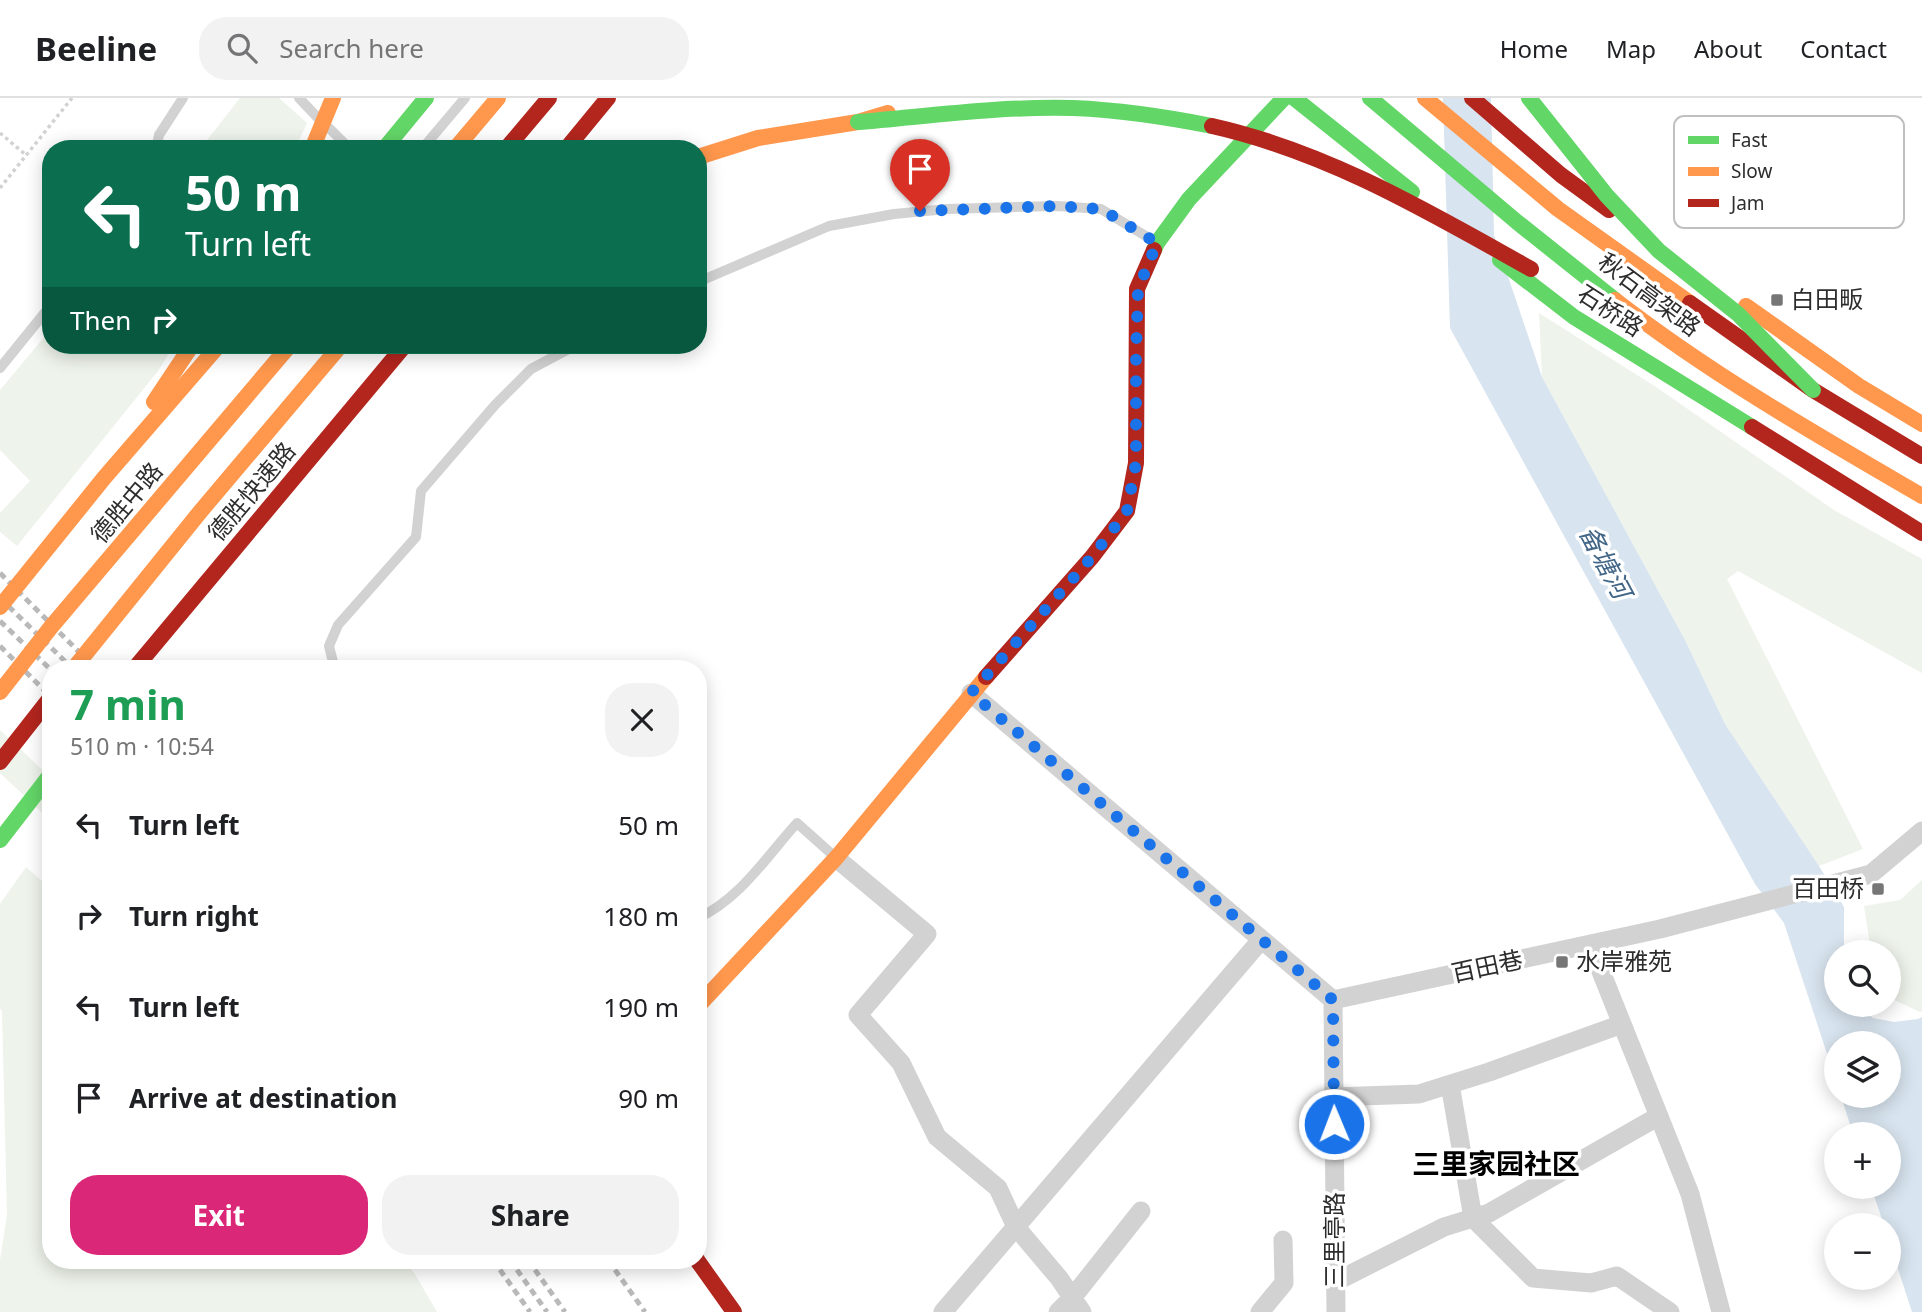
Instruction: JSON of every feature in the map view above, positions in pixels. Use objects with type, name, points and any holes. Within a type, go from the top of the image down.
[{"type":"main road","points":[[316,140],[333,98]]},
{"type":"main road","points":[[391,140],[426,98]]},
{"type":"main road","points":[[463,140],[498,98]]},
{"type":"main road","points":[[514,140],[549,98]]},
{"type":"main road","points":[[573,140],[608,98]]},
{"type":"main road","points":[[707,996],[836,858],[971,693],[1092,557],[1127,511],[1136,463],[1138,289],[1157,243],[1189,199],[1284,98]]},
{"type":"main road","name":"石桥路","points":[[1294,98],[1574,317],[1922,533]]},
{"type":"main road","points":[[1357,98],[1394,118]]},
{"type":"main road","name":"秋石高架路","points":[[1370,98],[1522,225],[1668,340],[1773,410],[1922,496]]},
{"type":"main road","name":"秋石高架路","points":[[1425,98],[1558,209],[1813,390],[1922,456]]},
{"type":"main road","points":[[1472,98],[1561,175],[1859,386],[1922,424]]},
{"type":"main road","points":[[1529,98],[1607,196],[1659,251],[1738,314],[1813,390]]},
{"type":"main road","points":[[858,122],[932,100]]},
{"type":"main road","points":[[707,154],[758,138],[858,122],[985,110],[1040,108],[1143,114],[1264,140],[1329,163],[1389,192],[1554,281]]},
{"type":"main road","points":[[1588,299],[1668,340]]},
{"type":"main road","points":[[104,478],[186,354]]},
{"type":"main road","points":[[0,607],[104,478],[211,354]]},
{"type":"main road","name":"德胜中路","points":[[0,692],[282,354]]},
{"type":"main road","points":[[80,660],[200,512],[333,354]]},
{"type":"main road","name":"德胜快速路","points":[[142,660],[397,354]]},
{"type":"main road","points":[[379,376],[405,354]]},
{"type":"main road","points":[[0,762],[42,709]]},
{"type":"main road","points":[[0,840],[42,786]]},
{"type":"main road","points":[[703,1269],[734,1312]]},
{"type":"street","points":[[971,693],[1333,1000]]},
{"type":"street","name":"百田巷","points":[[1333,1000],[1660,929],[1839,883],[1871,874],[1920,837]]},
{"type":"street","points":[[836,858],[927,934],[858,1015],[901,1063],[937,1137],[998,1188],[1016,1227],[1059,1278],[1077,1305]]},
{"type":"street","points":[[943,1312],[1261,940]]},
{"type":"street","points":[[1590,944],[1690,1194],[1721,1312]]},
{"type":"street","name":"三里亭路","points":[[1333,1000],[1336,1312]]},
{"type":"street","points":[[1334,1097],[1419,1094],[1622,1024]]},
{"type":"street","points":[[1450,1084],[1473,1218],[1533,1278],[1591,1283],[1617,1276],[1670,1312]]},
{"type":"street","points":[[1335,1282],[1444,1227],[1489,1213],[1658,1116]]},
{"type":"street","points":[[1058,1312],[1077,1305],[1140,1210]]},
{"type":"street","points":[[1260,1312],[1284,1283],[1283,1240]]},
{"type":"lane","points":[[158,140],[183,98]]},
{"type":"lane","points":[[299,98],[341,140]]},
{"type":"lane","points":[[430,140],[465,98]]},
{"type":"lane","points":[[707,278],[829,226],[894,214],[947,209],[1057,206],[1101,209],[1157,243]]},
{"type":"lane","points":[[0,368],[42,316]]},
{"type":"lane","points":[[332,660],[329,646],[338,625],[416,537],[421,491],[495,405],[531,369],[555,354]]},
{"type":"lane","points":[[707,915],[739,890],[797,823],[836,858]]},
{"type":"path","points":[[0,188],[72,98]]},
{"type":"path","points":[[0,133],[26,155]]},
{"type":"shaded area","points":[[240,98],[279,98],[307,123],[299,140],[207,140]]},
{"type":"shaded area","points":[[1539,313],[1656,387],[1834,510],[1922,559],[1922,673],[1738,571],[1727,579],[1863,849],[1819,866],[1725,724],[1685,640],[1542,377]]},
{"type":"shaded area","points":[[42,340],[42,354],[168,354],[158,371],[17,546],[0,532],[0,513],[30,481],[0,450],[0,390]]},
{"type":"shaded area","points":[[0,730],[42,770],[42,813],[0,773]]},
{"type":"shaded area","points":[[26,867],[42,881],[42,1269],[411,1269],[437,1312],[0,1312],[0,1260],[7,1215],[0,1009],[0,904]]},
{"type":"shaded area","points":[[1922,880],[1920,1012],[1901,1003],[1901,940],[1869,940],[1864,906],[1900,900]]},
{"type":"water","name":"备塘河","points":[[1443,98],[1491,98],[1494,235],[1542,377],[1685,640],[1725,724],[1844,907],[1844,940],[1824,940],[1824,1017],[1872,1017],[1894,1022],[1922,1017],[1922,1312],[1912,1312],[1901,1278],[1901,1213],[1880,1213],[1875,1199],[1901,1199],[1901,1122],[1849,1122],[1845,1108],[1901,1108],[1901,1031],[1824,1031],[1824,1045],[1784,923],[1755,884],[1450,328]]},
{"type":"railway","points":[[0,573],[87,660]]},
{"type":"railway","points":[[0,598],[64,660]]},
{"type":"railway","points":[[0,621],[42,661]]},
{"type":"railway","points":[[0,646],[42,688]]},
{"type":"railway","points":[[499,1269],[530,1312]]},
{"type":"railway","points":[[516,1269],[547,1312]]},
{"type":"railway","points":[[534,1269],[565,1312]]},
{"type":"railway","points":[[614,1269],[645,1312]]},
{"type":"traffic: fast","points":[[391,140],[426,98]]},
{"type":"traffic: fast","points":[[1154,250],[1189,199],[1284,98]]},
{"type":"traffic: fast","points":[[1294,98],[1412,192]]},
{"type":"traffic: fast","points":[[1370,98],[1517,222],[1615,300]]},
{"type":"traffic: fast","points":[[1529,98],[1607,196],[1659,251],[1738,314],[1813,390]]},
{"type":"traffic: fast","points":[[858,122],[992,110],[1073,108],[1143,114],[1212,126]]},
{"type":"traffic: fast","points":[[1500,260],[1574,317],[1752,427]]},
{"type":"traffic: fast","points":[[0,840],[42,786]]},
{"type":"traffic: slow","points":[[316,140],[333,98]]},
{"type":"traffic: slow","points":[[463,140],[498,98]]},
{"type":"traffic: slow","points":[[1425,98],[1558,209],[1690,303]]},
{"type":"traffic: slow","points":[[707,154],[758,138],[858,122],[888,113]]},
{"type":"traffic: slow","points":[[1615,300],[1727,379],[1922,496]]},
{"type":"traffic: slow","points":[[1746,306],[1859,386],[1922,424]]},
{"type":"traffic: slow","points":[[154,402],[186,354]]},
{"type":"traffic: slow","points":[[0,607],[104,478],[211,354]]},
{"type":"traffic: slow","points":[[0,692],[51,627],[282,354]]},
{"type":"traffic: slow","points":[[80,660],[200,512],[333,354]]},
{"type":"traffic: slow","points":[[707,996],[836,858],[986,677]]},
{"type":"traffic: jam","points":[[514,140],[549,98]]},
{"type":"traffic: jam","points":[[573,140],[608,98]]},
{"type":"traffic: jam","points":[[1472,98],[1561,175],[1609,210]]},
{"type":"traffic: jam","points":[[1212,126],[1255,137],[1337,168],[1416,206],[1531,269]]},
{"type":"traffic: jam","points":[[986,677],[1092,557],[1127,511],[1136,463],[1137,289],[1154,250]]},
{"type":"traffic: jam","points":[[1690,303],[1813,390],[1922,456]]},
{"type":"traffic: jam","points":[[142,660],[397,354]]},
{"type":"traffic: jam","points":[[1752,427],[1922,533]]},
{"type":"traffic: jam","points":[[0,762],[42,708]]},
{"type":"traffic: jam","points":[[703,1269],[734,1312]]},
{"type":"place","name":"白田畈","points":[[1777,300]]},
{"type":"place","name":"百田桥","points":[[1878,889]]},
{"type":"place","name":"水岸雅苑","points":[[1562,962]]},
{"type":"district","name":"三里家园社区","points":[[1496,1164]]},
{"type":"route","points":[[920,211],[1057,206],[1101,209],[1157,243],[1138,289],[1136,463],[1127,511],[1092,557],[971,693],[1333,1000],[1334,1124]]}]
